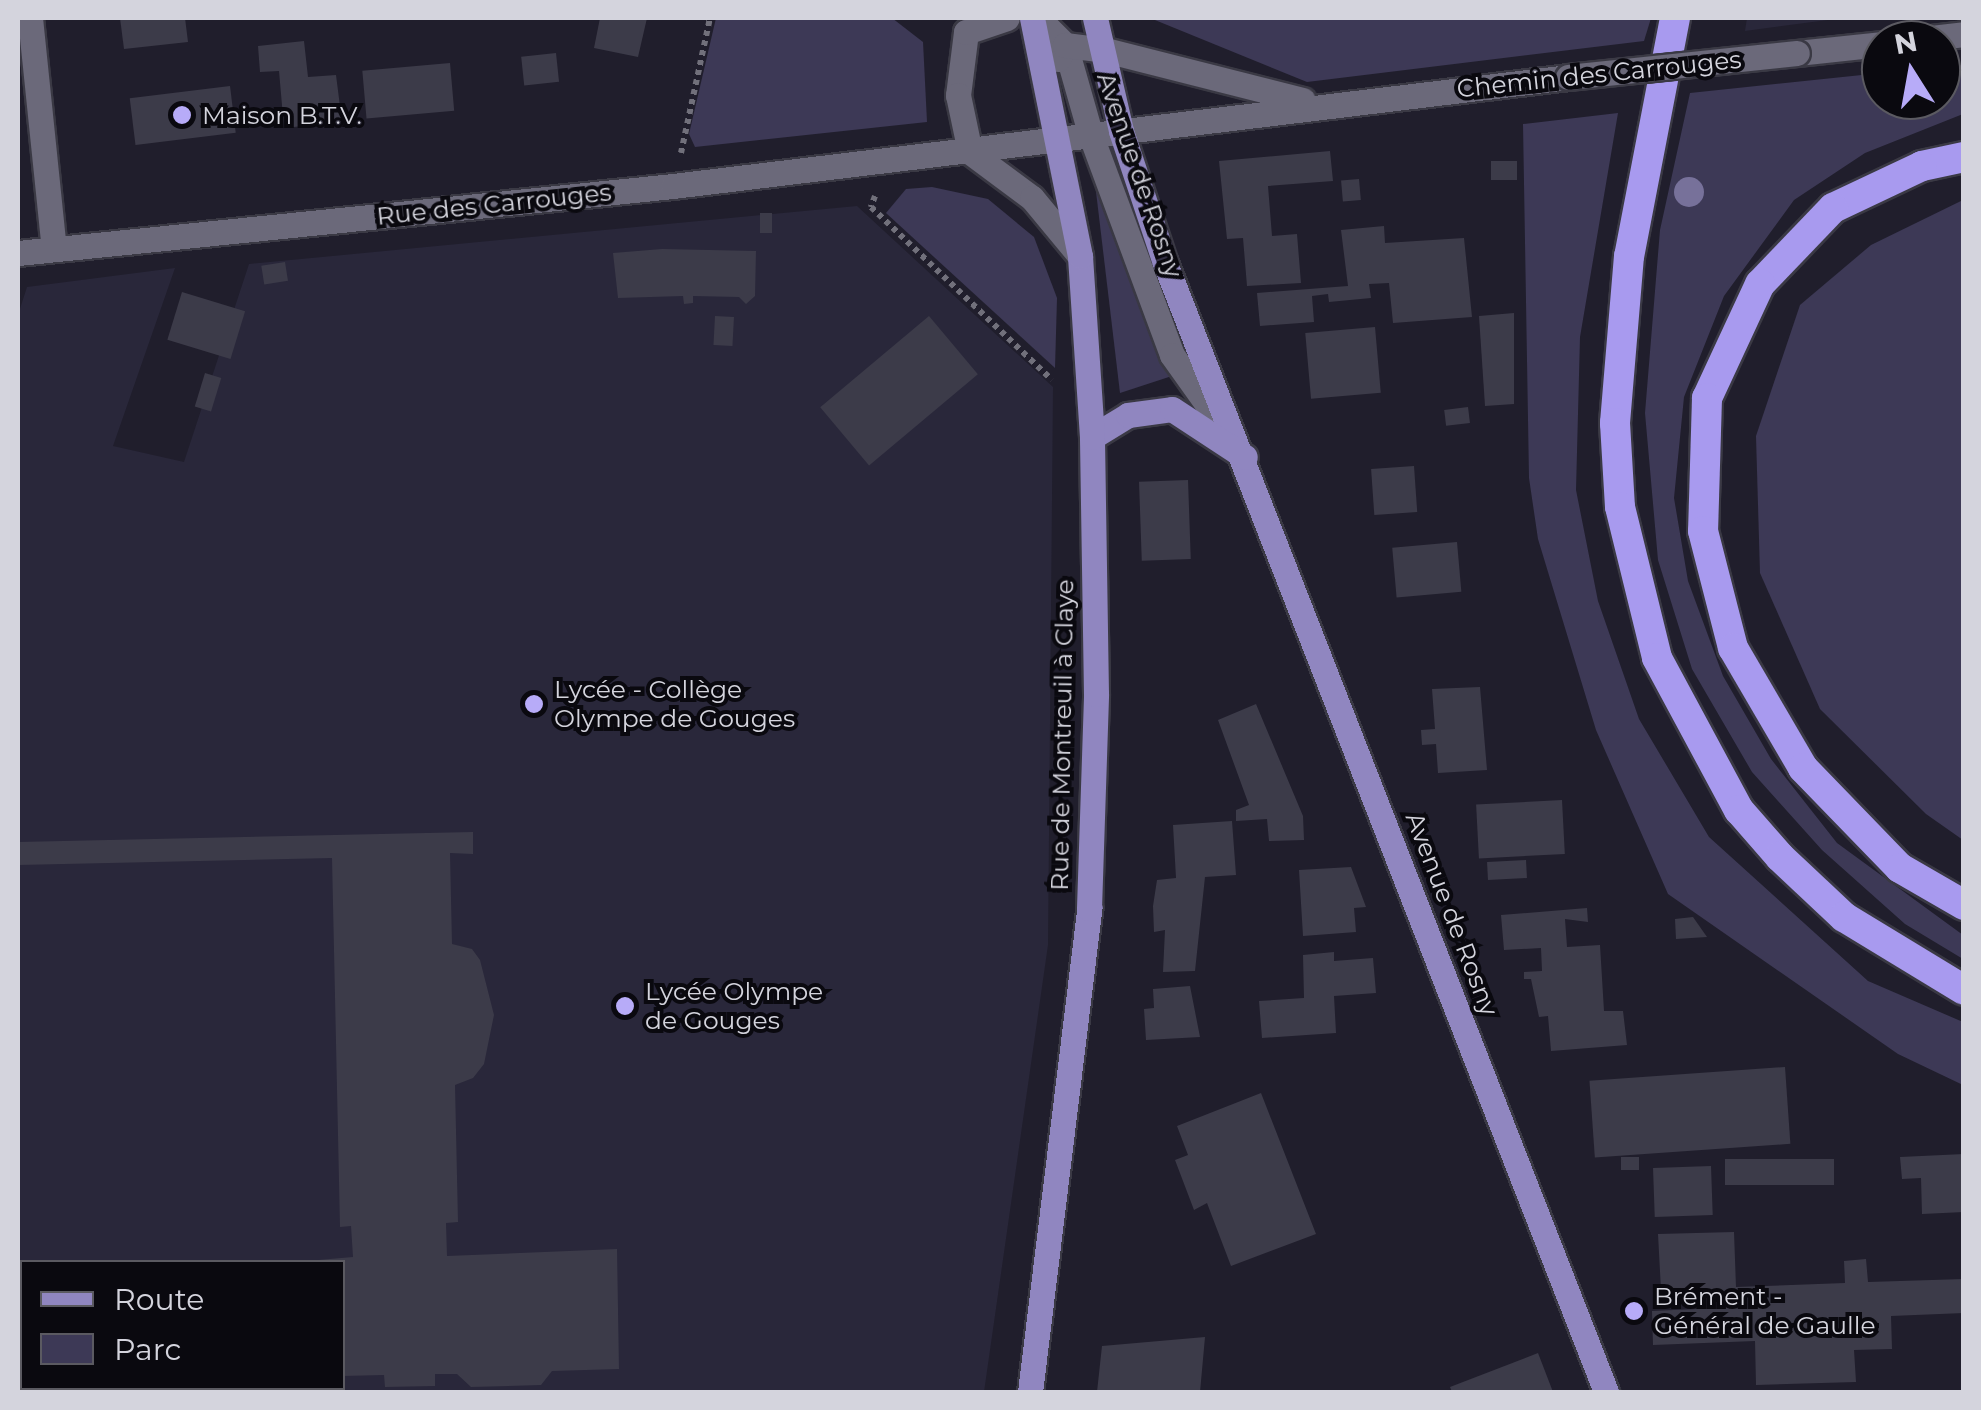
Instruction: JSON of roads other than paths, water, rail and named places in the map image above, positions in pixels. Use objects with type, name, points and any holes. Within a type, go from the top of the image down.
[{"type":"highway","points":[[1675,18],[1629,256],[1615,424],[1620,507],[1657,658],[1739,810],[1780,857],[1844,917],[1964,990]]},
{"type":"highway","points":[[1964,157],[1922,166],[1833,208],[1760,284],[1707,398],[1703,531],[1734,648],[1803,768],[1900,868],[1964,905]]},
{"type":"main road","name":"Avenue de Rosny","points":[[1035,18],[1080,256]]},
{"type":"main road","name":"Avenue de Rosny","points":[[1095,18],[1122,131],[1165,263],[1245,457],[1606,1392]]},
{"type":"main road","name":"Rue de Montreuil à Claye","points":[[1030,1392],[1090,890],[1096,712],[1092,437],[1080,256]]},
{"type":"main road","points":[[1092,437],[1128,415],[1172,409],[1245,457]]},
{"type":"street","points":[[30,18],[54,249]]},
{"type":"street","points":[[1007,18],[958,24],[958,95],[970,152],[1032,198],[1080,256]]},
{"type":"street","name":"Avenue de Rosny","points":[[1035,18],[1065,45],[1091,136],[1172,355],[1245,457]]},
{"type":"street","points":[[1046,80],[1065,45]]},
{"type":"street","name":"Chemin des Carrouges","points":[[1065,45],[1104,50],[1317,104]]},
{"type":"street","name":"Chemin des Carrouges","points":[[1056,142],[1317,104],[1861,46]]},
{"type":"street","name":"Rue des Carrouges","points":[[18,252],[673,186],[1056,142]]},
{"type":"place","name":"Maison B.T.V.","points":[[182,115]]},
{"type":"place","name":"Lycée - Collège Olympe de Gouges","points":[[534,704]]},
{"type":"place","name":"Lycée Olympe de Gouges","points":[[625,1006]]},
{"type":"place","name":"Brément - Général de Gaulle","points":[[1634,1311]]}]
